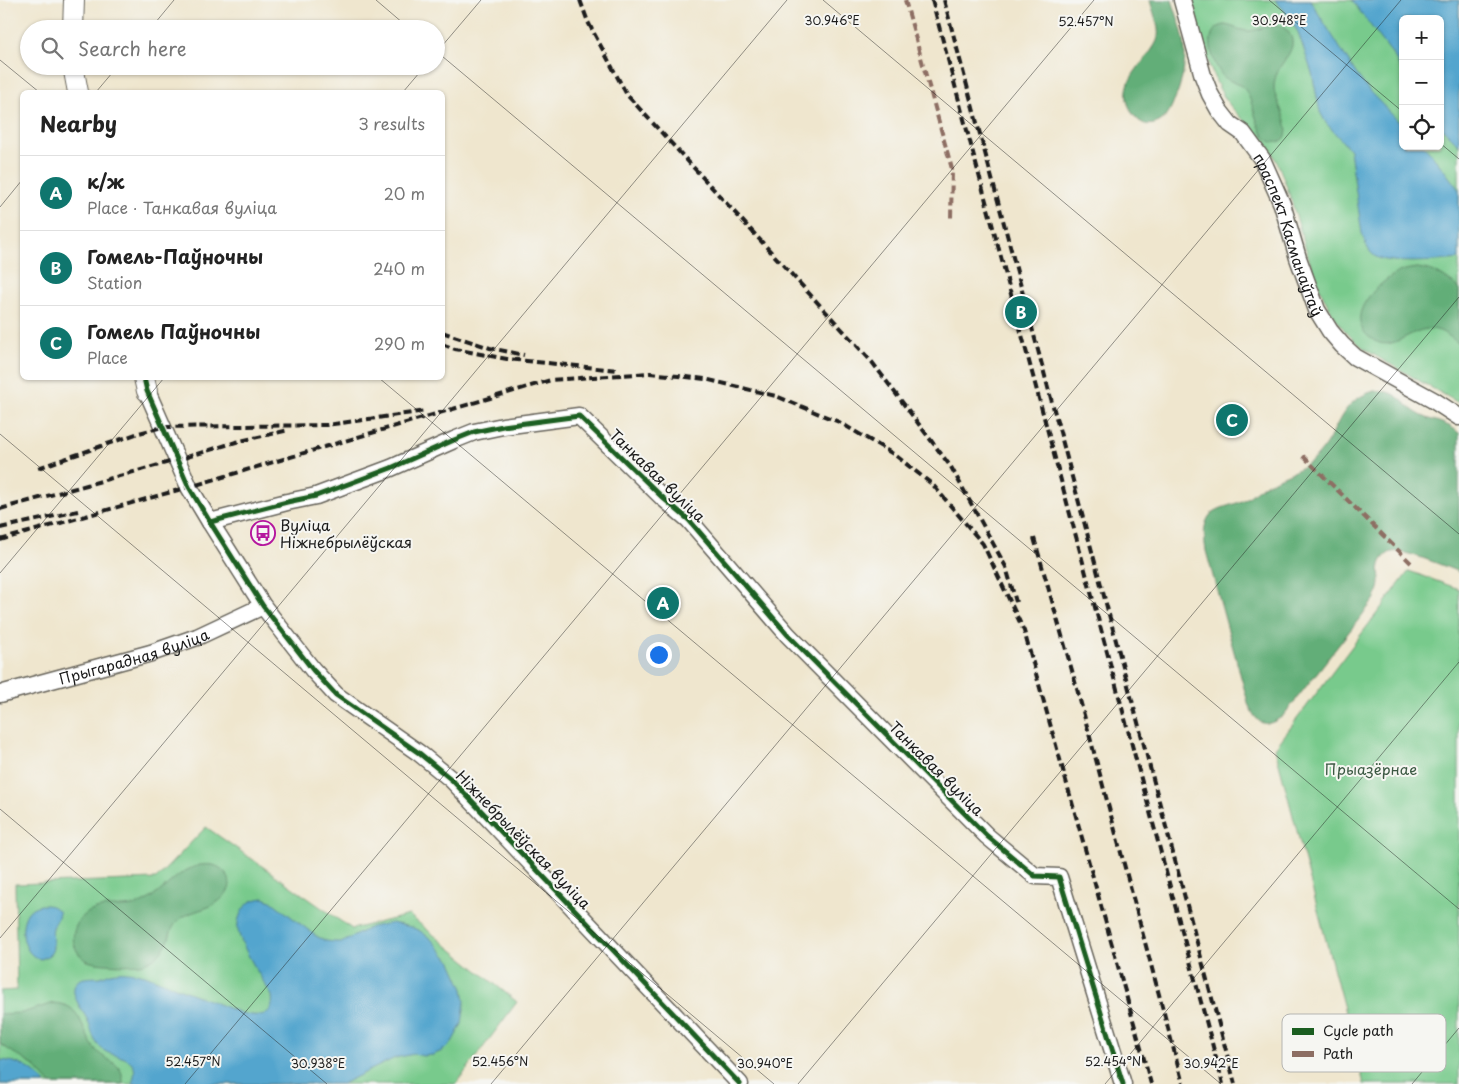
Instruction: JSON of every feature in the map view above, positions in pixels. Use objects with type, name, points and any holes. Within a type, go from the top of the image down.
[{"type":"street","points":[[74,0],[74,20]]},
{"type":"street","name":"праспект Касманаўтаў","points":[[1182,0],[1203,76],[1210,94],[1230,124],[1243,134],[1262,159],[1282,204],[1298,258],[1317,310],[1330,332],[1355,356],[1433,400],[1459,417]]},
{"type":"street","points":[[75,75],[78,90]]},
{"type":"street","name":"Ніжнебрылёўская вуліца","points":[[145,384],[189,487],[263,606],[313,670],[336,695],[419,753],[452,780],[740,1084]]},
{"type":"street","name":"Танкавая вуліца","points":[[210,522],[316,496],[391,468],[474,432],[579,416],[662,497],[689,520],[788,635],[987,836],[1035,876],[1060,877],[1123,1084]]},
{"type":"street","name":"Прыгарадная вуліца","points":[[0,694],[151,653],[197,637],[263,606]]},
{"type":"green space","points":[[1150,0],[1172,0],[1182,32],[1185,52],[1182,77],[1172,107],[1162,120],[1150,125],[1143,123],[1132,112],[1128,104],[1127,89],[1132,77],[1156,44],[1158,37],[1157,24]]},
{"type":"green space","points":[[1191,0],[1459,0],[1459,403],[1365,349],[1347,333],[1333,315],[1313,271],[1291,198],[1273,154],[1263,139],[1231,107],[1219,89],[1201,38]]},
{"type":"green space","points":[[1225,25],[1247,31],[1280,26],[1292,38],[1291,48],[1275,77],[1274,84],[1275,95],[1284,117],[1287,131],[1281,141],[1274,142],[1267,139],[1258,124],[1246,91],[1240,85],[1224,78],[1218,69],[1212,54],[1211,39],[1213,32],[1218,27]]},
{"type":"green space","points":[[1417,268],[1435,272],[1459,288],[1459,344],[1443,332],[1430,329],[1420,330],[1395,342],[1387,344],[1378,343],[1362,329],[1361,311],[1371,294],[1395,274]]},
{"type":"green space","points":[[1374,391],[1389,392],[1417,413],[1449,426],[1459,433],[1459,572],[1406,553],[1392,552],[1387,555],[1380,565],[1380,582],[1374,600],[1283,716],[1271,723],[1263,723],[1259,721],[1249,706],[1206,551],[1204,536],[1206,522],[1214,512],[1242,501],[1268,483],[1309,463],[1323,449],[1339,420],[1352,403],[1361,396]]},
{"type":"green space","name":"Прыазёрнае","points":[[1409,571],[1459,589],[1459,1084],[1364,1084],[1361,1072],[1446,1072],[1446,1014],[1345,1014],[1275,748]]},
{"type":"green space","points":[[206,827],[352,929],[409,915],[517,1002],[456,1084],[0,1084],[0,991],[17,990],[15,884],[156,879]]},
{"type":"green space","points":[[200,865],[212,865],[223,870],[228,877],[229,889],[214,904],[186,915],[176,923],[165,946],[154,958],[139,964],[116,965],[88,961],[79,954],[74,942],[74,931],[76,925],[89,912],[103,908],[138,905],[159,892],[177,876]]},
{"type":"green space","points":[[54,1003],[68,1007],[76,1013],[96,1050],[114,1063],[121,1071],[123,1084],[51,1084],[34,1066],[0,1044],[0,1014],[22,1013]]},
{"type":"water","points":[[1275,0],[1310,0],[1357,75],[1370,92],[1399,122],[1399,150],[1427,150],[1459,190],[1459,259],[1416,262],[1393,261],[1376,257],[1369,250],[1362,234],[1350,150],[1326,123],[1320,112],[1312,73],[1298,32]]},
{"type":"water","points":[[1352,0],[1459,0],[1459,145],[1444,130],[1444,15],[1399,15],[1399,65]]},
{"type":"water","points":[[264,898],[271,901],[316,936],[326,941],[343,942],[371,927],[392,923],[411,927],[431,939],[451,962],[463,989],[465,1001],[462,1024],[451,1044],[433,1055],[423,1056],[414,1054],[395,1058],[342,1084],[132,1084],[134,1076],[133,1064],[127,1059],[104,1050],[95,1041],[87,1019],[75,996],[75,984],[84,978],[100,977],[115,972],[133,973],[145,975],[241,1013],[264,1014],[271,1008],[272,996],[240,937],[238,922],[242,911],[248,904]]},
{"type":"water","points":[[41,905],[54,907],[59,913],[52,933],[52,950],[47,957],[41,959],[29,952],[23,938],[23,930],[26,915],[31,909]]},
{"type":"water","points":[[0,1060],[14,1062],[26,1067],[46,1084],[0,1084]]},
{"type":"railway","points":[[580,0],[588,22],[627,95],[872,362],[951,467],[1006,567],[1016,602]]},
{"type":"railway","points":[[932,0],[1223,1084]]},
{"type":"railway","points":[[944,0],[1235,1084]]},
{"type":"railway","points":[[445,333],[490,348],[524,355]]},
{"type":"railway","points":[[445,345],[455,349],[507,359],[617,370]]},
{"type":"railway","points":[[0,540],[189,487],[551,380],[650,373],[705,379],[776,396],[839,422],[895,455],[933,485],[983,544],[1024,631],[1151,1084]]},
{"type":"railway","points":[[38,468],[139,433],[163,427],[327,425],[426,411]]},
{"type":"railway","points":[[0,509],[236,442],[289,430]]},
{"type":"railway","points":[[0,528],[78,511]]},
{"type":"railway","points":[[1034,538],[1073,674],[1183,1084]]},
{"type":"marked path","points":[[905,0],[952,169],[951,219]]},
{"type":"marked path","points":[[1303,456],[1412,564]]},
{"type":"cycle path","points":[[144,380],[147,391],[189,487],[263,606],[313,670],[336,695],[419,753],[452,780],[740,1084]]},
{"type":"cycle path","points":[[210,522],[316,496],[391,468],[474,432],[503,426],[579,416],[662,497],[689,520],[788,635],[987,836],[1035,876],[1059,877],[1123,1084]]},
{"type":"place","name":"Гомель-Паўночны","points":[[1021,312]]},
{"type":"place","name":"Гомель Паўночны","points":[[1232,420]]},
{"type":"place","name":"Вуліца Ніжнебрылёўская","points":[[263,533]]},
{"type":"place","name":"к/ж","points":[[663,603]]}]
